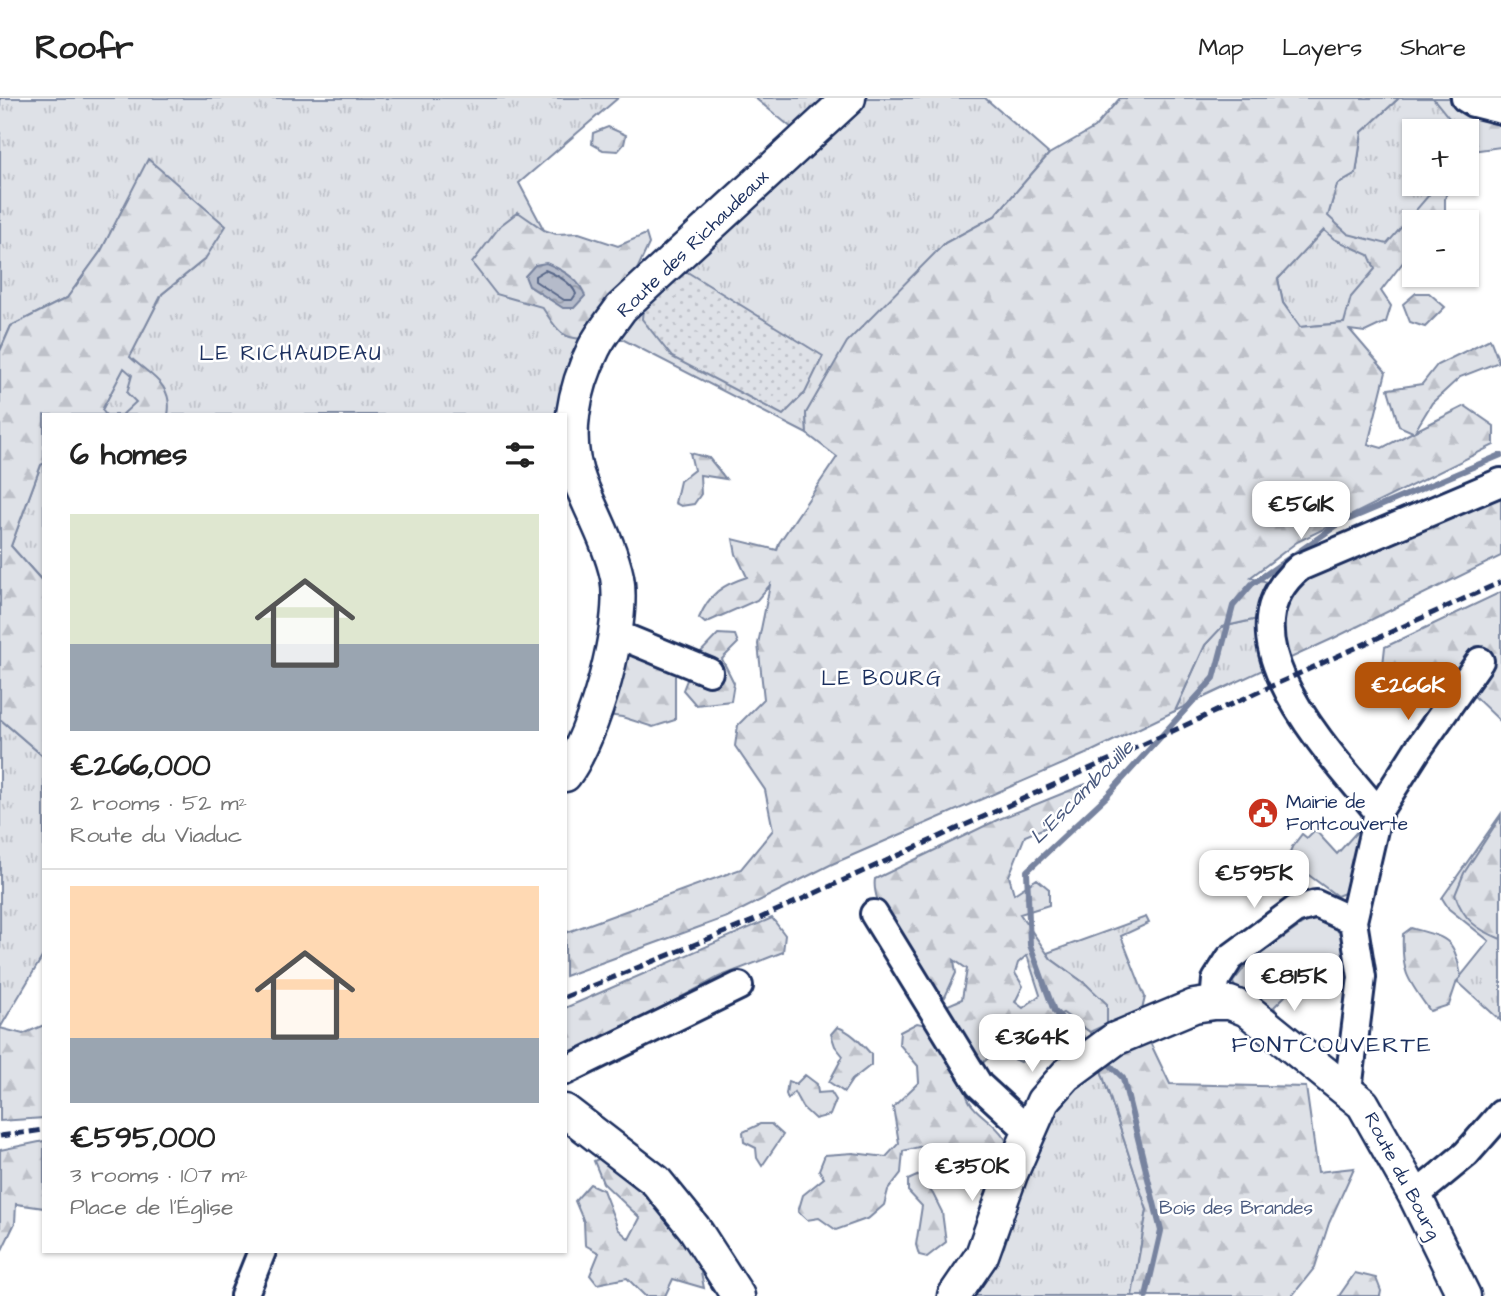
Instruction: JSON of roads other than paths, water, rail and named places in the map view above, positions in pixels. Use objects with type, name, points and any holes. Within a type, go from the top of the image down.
[{"type":"street","name":"Route des Richaudeaux","points":[[567,772],[585,740],[594,715],[614,633],[619,590],[611,555],[579,479],[572,451],[572,423],[578,386],[595,347],[621,308],[849,98]]},
{"type":"street","points":[[1465,98],[1473,103],[1501,110]]},
{"type":"street","points":[[1378,812],[1326,749],[1297,708],[1281,677],[1270,636],[1270,616],[1275,595],[1286,579],[1300,567],[1501,482]]},
{"type":"street","points":[[614,633],[709,672]]},
{"type":"street","points":[[1348,1090],[1362,977],[1353,921],[1378,812],[1480,661]]},
{"type":"street","points":[[954,1296],[982,1255],[1011,1174],[1043,1101],[1066,1075],[1115,1039],[1204,1005],[1230,958],[1295,910],[1316,904],[1353,921]]},
{"type":"street","points":[[874,914],[979,1085],[1030,1132]]},
{"type":"street","points":[[567,1071],[739,986]]},
{"type":"street","name":"Route du Bourg","points":[[1204,1005],[1230,1003],[1247,1010],[1363,1104],[1415,1196],[1464,1296]]},
{"type":"street","points":[[567,1113],[656,1181],[694,1228],[738,1296]]},
{"type":"street","points":[[1415,1196],[1466,1154],[1501,1114]]},
{"type":"street","points":[[244,1296],[261,1253]]},
{"type":"water","points":[[546,263],[569,275],[583,290],[585,296],[574,308],[563,308],[529,286],[525,276],[535,265]]},
{"type":"waterway","name":"L'Escambouille","points":[[1090,1045],[1054,1011],[1030,945],[1027,871],[1107,796],[1214,678],[1233,606],[1252,584],[1340,523],[1501,455]]},
{"type":"waterway","name":"L'Escambouille","points":[[1103,1058],[1123,1078],[1161,1231],[1146,1296]]},
{"type":"railway","points":[[567,996],[758,919],[1501,582]]},
{"type":"railway","points":[[0,1136],[42,1130]]},
{"type":"place","name":"Mairie de Fontcouverte","points":[[1263,813]]},
{"type":"district","name":"LE RICHAUDEAU","points":[[291,353]]},
{"type":"district","name":"LE BOURG","points":[[882,678]]},
{"type":"district","name":"FONTCOUVERTE","points":[[1332,1045]]},
{"type":"park label","name":"Bois des Brandes","points":[[1236,1208]]}]
